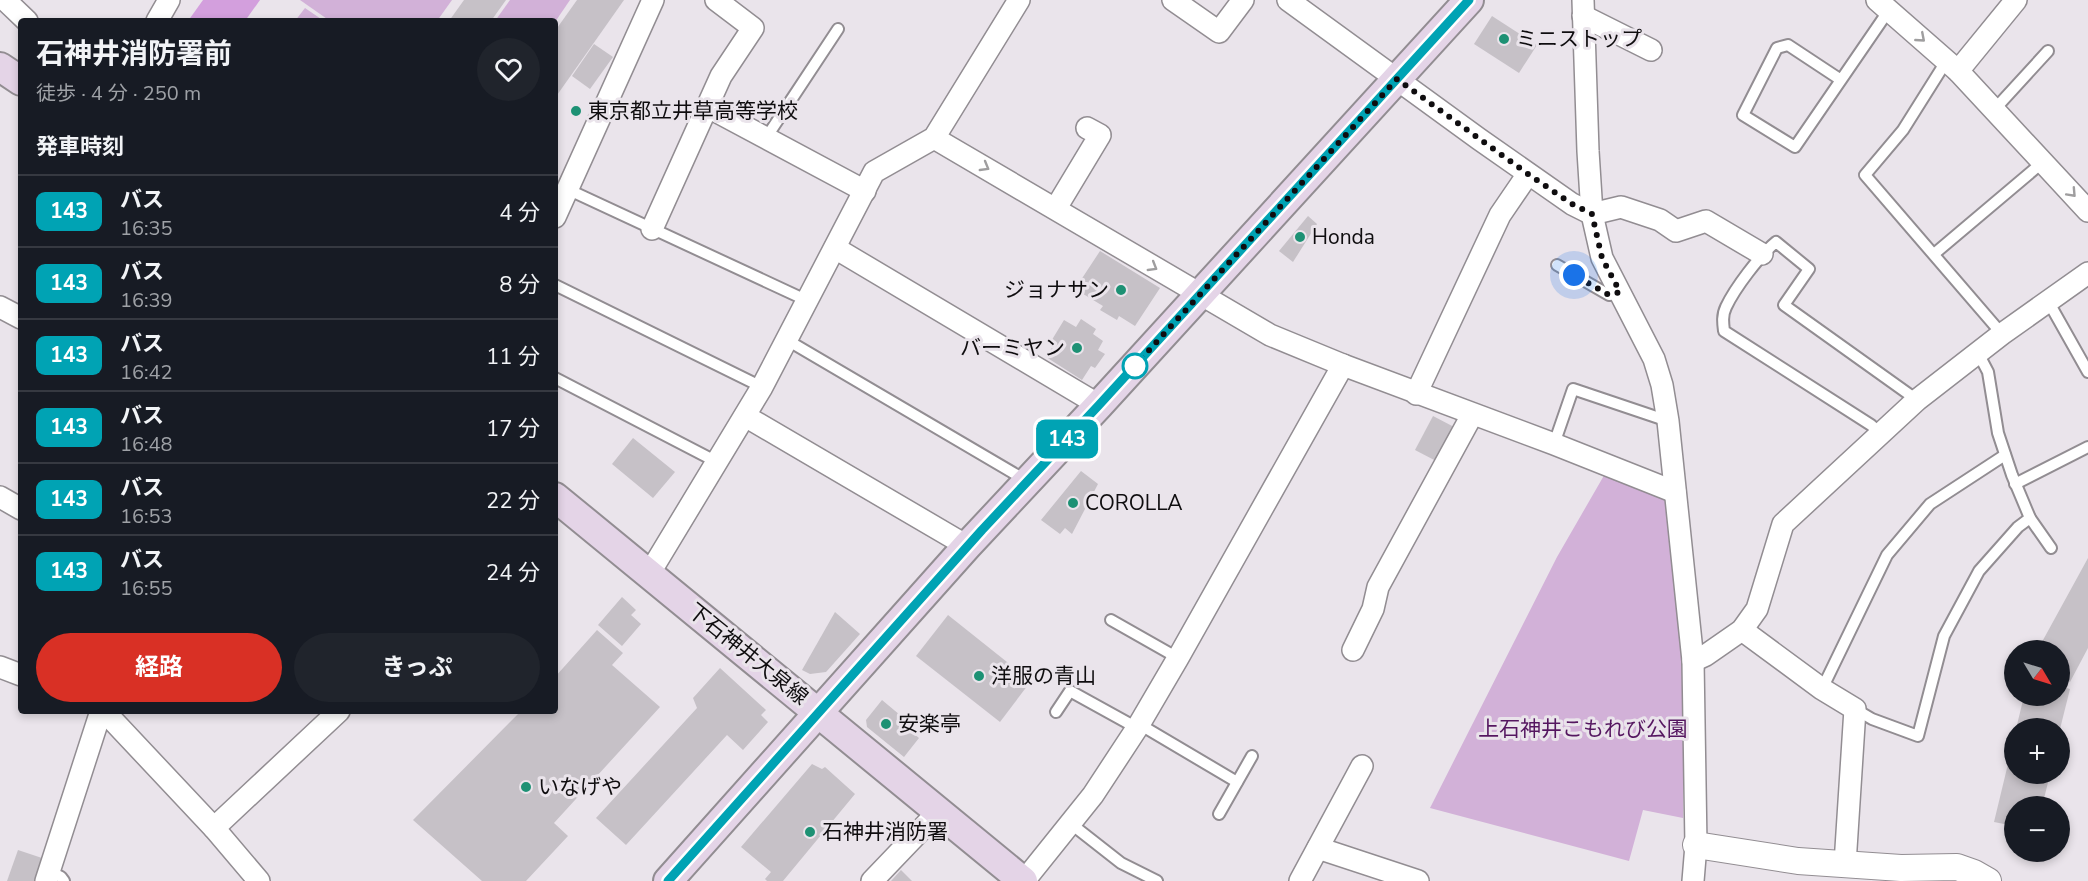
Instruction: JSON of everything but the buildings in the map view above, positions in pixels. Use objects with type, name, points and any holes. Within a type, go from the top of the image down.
[{"type":"main road","points":[[668,881],[1027,481],[1469,0]]},
{"type":"main road","points":[[0,67],[18,79]]},
{"type":"main road","name":"下石神井大泉線","points":[[558,499],[1024,881]]},
{"type":"street","points":[[5,0],[24,18]]},
{"type":"street","points":[[159,18],[169,0]]},
{"type":"street","points":[[558,211],[653,0]]},
{"type":"street","points":[[652,229],[720,76],[753,28],[716,0]]},
{"type":"street","points":[[649,574],[762,387],[874,172],[934,138],[1019,0]]},
{"type":"street","points":[[1173,0],[1219,32],[1244,0]]},
{"type":"street","points":[[1288,0],[1572,204],[1592,214],[1621,207],[1660,220],[1676,231],[1706,220],[1762,254]]},
{"type":"street","points":[[1953,66],[2016,0]]},
{"type":"street","points":[[1883,5],[1953,66],[2088,211]]},
{"type":"street","points":[[1583,8],[1651,50]]},
{"type":"street","points":[[1583,8],[1592,214],[1602,258],[1654,358],[1662,385],[1668,422],[1693,662],[1696,844],[1693,881]]},
{"type":"street","points":[[708,107],[865,190]]},
{"type":"street","points":[[1056,208],[1100,135],[1088,128]]},
{"type":"street","points":[[934,138],[1270,335],[1416,394],[1554,444],[1675,492]]},
{"type":"street","points":[[1416,394],[1500,215],[1528,174]]},
{"type":"street","points":[[835,248],[1099,405]]},
{"type":"street","points":[[1693,662],[1742,630],[1757,609],[1783,524],[1917,400],[2002,334],[2088,273]]},
{"type":"street","points":[[0,307],[18,316]]},
{"type":"street","points":[[1024,881],[1093,795],[1138,726],[1343,365]]},
{"type":"street","points":[[1353,650],[1373,609],[1378,587],[1472,415]]},
{"type":"street","points":[[745,416],[968,546]]},
{"type":"street","points":[[0,497],[18,507]]},
{"type":"street","points":[[1742,630],[1822,689],[1855,709],[1845,864]]},
{"type":"street","points":[[0,667],[18,674]]},
{"type":"street","points":[[53,878],[102,714]]},
{"type":"street","points":[[106,714],[214,828],[259,881]]},
{"type":"street","points":[[214,828],[336,714]]},
{"type":"street","points":[[1300,881],[1362,766]]},
{"type":"street","points":[[872,881],[939,812]]},
{"type":"street","points":[[1696,844],[1798,861],[1845,864],[1903,874],[1957,867],[1988,881]]},
{"type":"street","points":[[1318,848],[1418,881]]},
{"type":"lane","points":[[1841,80],[1788,45],[1777,48],[1743,115],[1795,147],[1841,80],[1883,5]]},
{"type":"lane","points":[[766,138],[838,29]]},
{"type":"lane","points":[[1994,110],[2048,51]]},
{"type":"lane","points":[[1953,66],[1865,175],[2002,334]]},
{"type":"lane","points":[[1934,254],[2043,162]]},
{"type":"lane","points":[[567,189],[808,301]]},
{"type":"lane","points":[[1881,434],[1871,425],[1724,331],[1725,308],[1762,254],[1776,242],[1809,268],[1784,305],[1917,400]]},
{"type":"lane","points":[[1557,265],[1609,295],[1620,292]]},
{"type":"lane","points":[[558,286],[762,387]]},
{"type":"lane","points":[[2049,301],[2088,372]]},
{"type":"lane","points":[[787,340],[1027,481]]},
{"type":"lane","points":[[1978,353],[1988,372],[1998,433],[2015,484],[2030,518],[2052,548]]},
{"type":"lane","points":[[558,380],[717,462]]},
{"type":"lane","points":[[1554,444],[1573,389],[1668,422]]},
{"type":"lane","points":[[2015,484],[2088,447]]},
{"type":"lane","points":[[1822,689],[1887,555],[1930,504],[2005,455]]},
{"type":"lane","points":[[1855,709],[1872,719],[1918,736],[1944,636],[1979,571],[2018,527],[2030,518]]},
{"type":"lane","points":[[1111,620],[1178,658]]},
{"type":"lane","points":[[1056,712],[1070,691],[1138,726],[1237,782]]},
{"type":"lane","points":[[1219,813],[1252,756]]},
{"type":"lane","points":[[1070,823],[1121,863],[1157,881]]},
{"type":"green space","points":[[300,0],[452,0],[439,18],[326,18]]},
{"type":"green space","points":[[510,0],[570,0],[558,18],[497,18]]},
{"type":"green space","points":[[305,8],[320,18],[297,18]]},
{"type":"green space","name":"上石神井こもれび公園","points":[[1606,472],[1668,500],[1683,658],[1683,818],[1643,810],[1629,861],[1430,808],[1557,557]]},
{"type":"shaded area","points":[[203,0],[260,0],[247,18],[190,18]]},
{"type":"bus line","name":"143","points":[[668,881],[982,530],[1469,0]]},
{"type":"place","name":"ミニストップ","points":[[1504,39]]},
{"type":"place","name":"東京都立井草高等学校","points":[[576,111]]},
{"type":"place","name":"Honda","points":[[1300,237]]},
{"type":"place","name":"ジョナサン","points":[[1121,290]]},
{"type":"place","name":"バーミヤン","points":[[1077,348]]},
{"type":"place","name":"COROLLA","points":[[1073,503]]},
{"type":"place","name":"洋服の青山","points":[[979,676]]},
{"type":"place","name":"安楽亭","points":[[886,724]]},
{"type":"place","name":"いなげや","points":[[526,787]]},
{"type":"place","name":"石神井消防署","points":[[810,832]]},
{"type":"route","points":[[1135,366],[1131,370],[1397,79],[1528,174],[1572,204],[1592,214],[1602,258],[1620,292],[1609,295],[1574,275]]}]
